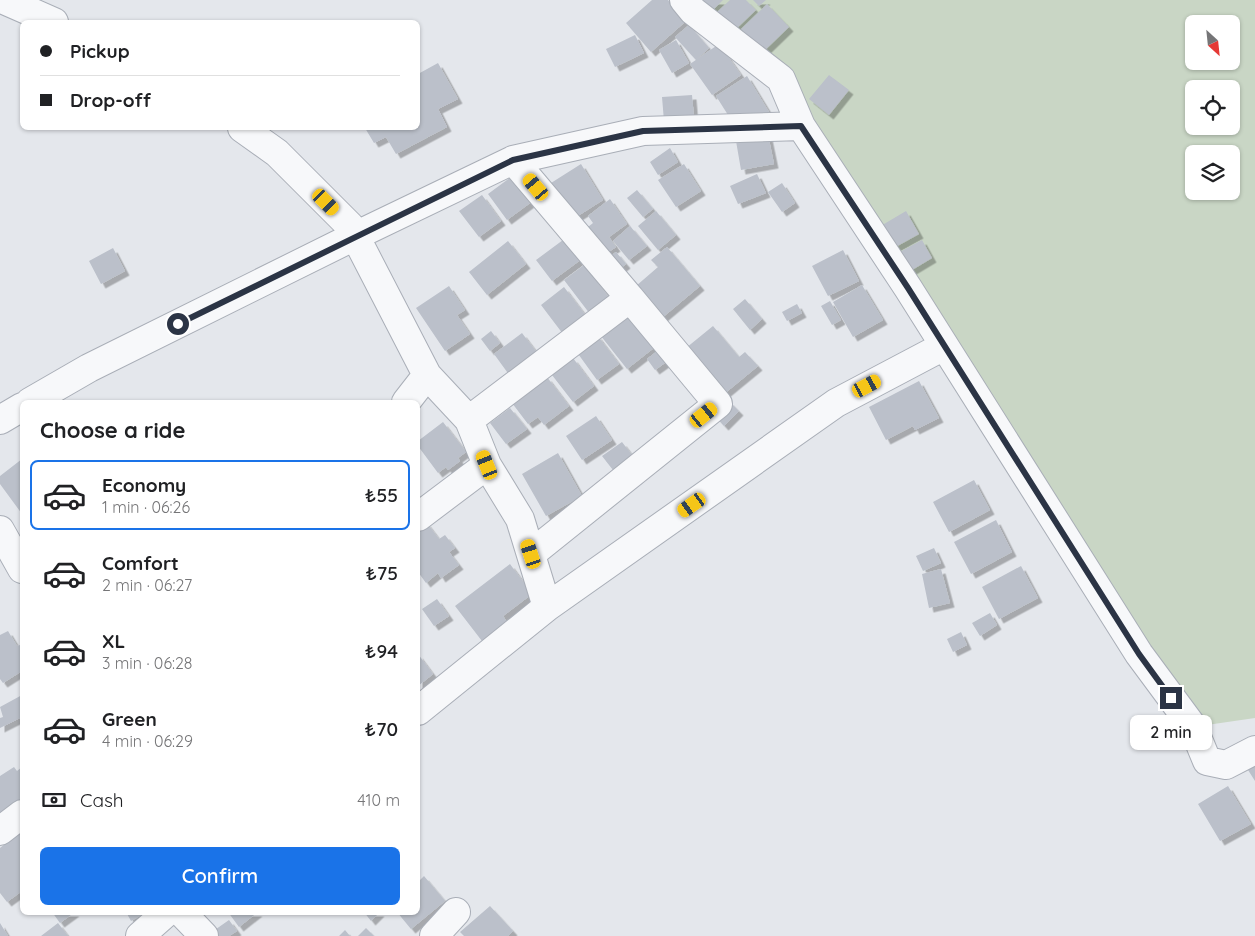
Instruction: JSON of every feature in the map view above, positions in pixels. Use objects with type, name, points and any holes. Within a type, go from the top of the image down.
[{"type":"street","points":[[4,0],[49,20]]},
{"type":"street","points":[[684,0],[693,11],[781,79],[801,126],[944,346],[1139,654],[1193,727],[1208,760],[1226,765],[1255,750]]},
{"type":"street","points":[[33,400],[89,368],[513,160],[643,131],[801,126]]},
{"type":"street","points":[[245,130],[277,153],[350,226],[427,375],[469,420],[487,465],[520,519],[547,607]]},
{"type":"street","points":[[513,160],[718,404],[531,554]]},
{"type":"street","points":[[469,420],[630,298]]},
{"type":"street","points":[[420,709],[547,607],[836,403],[944,346]]},
{"type":"street","points":[[408,400],[427,375]]},
{"type":"street","points":[[0,420],[20,408]]},
{"type":"street","points":[[420,515],[487,465]]},
{"type":"street","points":[[0,530],[20,565]]},
{"type":"street","points":[[0,831],[20,816]]},
{"type":"street","points":[[434,936],[456,912]]},
{"type":"street","points":[[140,936],[164,915]]},
{"type":"street","points":[[184,915],[204,936]]},
{"type":"green space","points":[[693,0],[1255,0],[1255,718],[1193,727],[781,79]]},
{"type":"building","points":[[652,0],[668,0],[686,21],[651,52],[626,23]]},
{"type":"building","points":[[703,0],[723,0],[713,10]]},
{"type":"building","points":[[730,0],[746,0],[756,10],[735,30],[717,12]]},
{"type":"building","points":[[753,0],[766,0],[759,6]]},
{"type":"building","points":[[767,4],[789,27],[763,52],[741,29]]},
{"type":"building","points":[[689,25],[709,48],[696,60],[675,37]]},
{"type":"building","points":[[635,35],[644,53],[615,67],[606,49]]},
{"type":"building","points":[[676,40],[689,63],[672,73],[659,50]]},
{"type":"building","points":[[719,44],[741,75],[712,95],[690,64]]},
{"type":"building","points":[[438,63],[458,99],[438,109],[447,127],[396,154],[386,137],[374,143],[366,130],[420,130],[420,73]]},
{"type":"building","points":[[829,75],[849,90],[829,115],[809,99]]},
{"type":"building","points":[[747,76],[769,112],[728,115],[716,96]]},
{"type":"building","points":[[692,95],[694,118],[664,121],[662,97]]},
{"type":"building","points":[[768,135],[774,164],[741,170],[736,141]]},
{"type":"building","points":[[670,148],[678,162],[658,175],[650,162]]},
{"type":"building","points":[[581,164],[603,200],[573,219],[551,183]]},
{"type":"building","points":[[684,164],[701,191],[676,207],[658,180]]},
{"type":"building","points":[[757,174],[766,193],[738,204],[730,186]]},
{"type":"building","points":[[511,177],[530,203],[507,220],[488,194]]},
{"type":"building","points":[[782,183],[795,203],[782,212],[768,192]]},
{"type":"building","points":[[637,190],[653,209],[643,217],[627,198]]},
{"type":"building","points":[[482,195],[501,221],[479,237],[459,211]]},
{"type":"building","points":[[610,199],[627,224],[609,237],[616,247],[601,257],[583,231],[593,223],[588,216]]},
{"type":"building","points":[[656,211],[676,235],[658,250],[638,226]]},
{"type":"building","points":[[906,211],[919,234],[892,249],[879,227]]},
{"type":"building","points":[[630,226],[647,246],[629,260],[613,241]]},
{"type":"building","points":[[563,240],[579,261],[552,281],[536,260]]},
{"type":"building","points":[[922,240],[932,258],[907,273],[896,254]]},
{"type":"building","points":[[508,241],[526,264],[487,295],[469,272]]},
{"type":"building","points":[[667,247],[700,286],[663,317],[636,286],[658,267],[651,260]]},
{"type":"building","points":[[113,248],[125,271],[101,284],[89,261]]},
{"type":"building","points":[[843,250],[859,281],[828,296],[812,266]]},
{"type":"building","points":[[616,252],[626,264],[617,271],[607,259]]},
{"type":"building","points":[[584,265],[610,299],[590,314],[564,280]]},
{"type":"building","points":[[862,285],[883,320],[853,337],[833,302]]},
{"type":"building","points":[[449,286],[465,310],[457,315],[470,334],[445,351],[416,308]]},
{"type":"building","points":[[564,287],[586,316],[563,334],[541,305]]},
{"type":"building","points":[[745,299],[762,319],[750,330],[733,309]]},
{"type":"building","points":[[830,301],[841,320],[832,325],[821,306]]},
{"type":"building","points":[[797,304],[802,313],[787,321],[782,312]]},
{"type":"building","points":[[626,309],[655,347],[627,369],[597,331]]},
{"type":"building","points":[[713,326],[739,357],[745,352],[758,366],[724,394],[686,348]]},
{"type":"building","points":[[491,331],[500,343],[490,351],[481,339]]},
{"type":"building","points":[[522,333],[541,358],[513,380],[494,354]]},
{"type":"building","points":[[597,335],[619,364],[597,380],[576,351]]},
{"type":"building","points":[[660,349],[669,360],[655,370],[647,359]]},
{"type":"building","points":[[573,358],[594,386],[573,402],[552,375]]},
{"type":"building","points":[[547,377],[569,406],[544,425],[538,417],[528,424],[512,403]]},
{"type":"building","points":[[919,381],[939,418],[915,430],[913,426],[886,440],[869,407]]},
{"type":"building","points":[[729,401],[739,411],[724,426],[714,415]]},
{"type":"building","points":[[510,408],[527,429],[506,444],[490,423]]},
{"type":"building","points":[[596,416],[612,440],[582,460],[566,436]]},
{"type":"building","points":[[443,422],[466,452],[458,458],[460,461],[448,470],[446,467],[438,473],[420,449],[420,439]]},
{"type":"building","points":[[622,442],[632,455],[613,470],[602,456]]},
{"type":"building","points":[[558,453],[582,496],[546,516],[522,474]]},
{"type":"building","points":[[20,461],[20,511],[0,484],[0,476]]},
{"type":"building","points":[[974,480],[990,510],[949,532],[933,502]]},
{"type":"building","points":[[996,520],[1012,552],[971,574],[954,542]]},
{"type":"building","points":[[426,522],[439,539],[445,535],[455,548],[449,552],[459,565],[441,578],[438,573],[426,583],[420,575],[420,527]]},
{"type":"building","points":[[934,548],[941,563],[923,571],[916,556]]},
{"type":"building","points":[[510,564],[532,594],[503,616],[507,622],[482,641],[455,606]]},
{"type":"building","points":[[1021,566],[1038,598],[999,619],[982,587]]},
{"type":"building","points":[[941,569],[950,603],[929,608],[922,574]]},
{"type":"building","points":[[437,599],[449,616],[434,626],[422,609]]},
{"type":"building","points":[[990,613],[997,625],[980,636],[972,623]]},
{"type":"building","points":[[8,631],[17,646],[20,645],[20,672],[3,683],[0,679],[0,635]]},
{"type":"building","points":[[961,632],[967,645],[953,652],[947,639]]},
{"type":"building","points":[[420,657],[433,674],[420,684]]},
{"type":"building","points":[[20,696],[20,718],[0,728],[0,718],[3,717],[0,707]]},
{"type":"building","points":[[1255,765],[1255,781],[1248,770]]},
{"type":"building","points":[[14,767],[17,771],[20,769],[20,811],[0,826],[0,776]]},
{"type":"building","points":[[1228,786],[1251,824],[1220,841],[1198,804]]},
{"type":"building","points":[[20,832],[20,892],[7,902],[0,893],[0,848]]},
{"type":"building","points":[[424,876],[445,901],[411,929],[399,915],[420,915],[420,880]]},
{"type":"building","points":[[490,906],[513,931],[508,936],[464,936],[460,932]]},
{"type":"building","points":[[54,915],[71,915],[60,923]]},
{"type":"building","points":[[128,915],[142,915],[131,921]]},
{"type":"building","points":[[230,915],[254,915],[239,927]]},
{"type":"building","points":[[366,915],[377,915],[371,921]]},
{"type":"building","points":[[229,920],[237,931],[229,936],[210,936],[209,934]]},
{"type":"building","points":[[0,923],[8,936],[0,936]]},
{"type":"building","points":[[58,923],[68,936],[41,936]]},
{"type":"building","points":[[366,928],[374,936],[358,936]]},
{"type":"building","points":[[345,930],[350,936],[339,936]]},
{"type":"route","points":[[178,324],[513,160],[643,131],[801,126],[908,288],[1139,654],[1171,698]]}]
